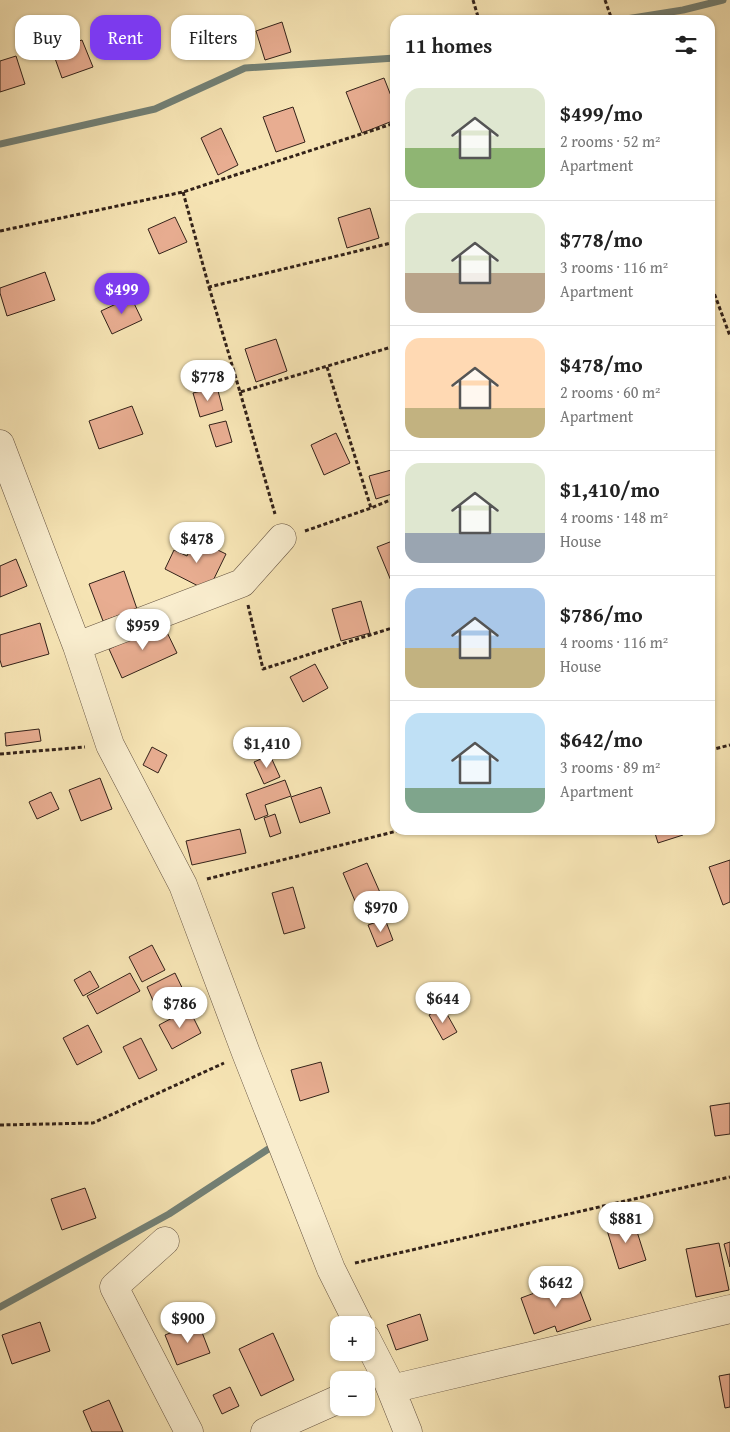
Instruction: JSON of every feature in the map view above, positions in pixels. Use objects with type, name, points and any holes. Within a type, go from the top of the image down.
[{"type":"street","points":[[0,444],[77,646],[110,745],[183,885],[246,1053],[331,1269],[354,1316]]},
{"type":"street","points":[[77,646],[242,583],[282,538]]},
{"type":"street","points":[[165,1241],[114,1287],[189,1432]]},
{"type":"street","points":[[381,1384],[730,1310]]},
{"type":"street","points":[[374,1361],[381,1384],[408,1432]]},
{"type":"street","points":[[265,1432],[330,1403]]},
{"type":"path","points":[[473,0],[478,15]]},
{"type":"path","points":[[605,0],[610,15]]},
{"type":"path","points":[[0,231],[183,192],[390,125]]},
{"type":"path","points":[[183,192],[282,538],[390,500]]},
{"type":"path","points":[[209,287],[390,243]]},
{"type":"path","points":[[715,296],[730,336]]},
{"type":"path","points":[[240,392],[390,348]]},
{"type":"path","points":[[327,367],[371,508]]},
{"type":"path","points":[[242,583],[263,669],[390,628]]},
{"type":"path","points":[[0,754],[110,745]]},
{"type":"path","points":[[715,749],[730,745]]},
{"type":"path","points":[[183,885],[390,833]]},
{"type":"path","points":[[0,1125],[93,1123],[246,1053]]},
{"type":"path","points":[[331,1269],[730,1177]]},
{"type":"building","points":[[282,22],[291,52],[265,60],[256,31]]},
{"type":"building","points":[[82,40],[93,67],[62,78],[56,60],[80,60],[80,41]]},
{"type":"building","points":[[15,56],[25,84],[0,92],[0,61]]},
{"type":"building","points":[[384,78],[390,93],[390,122],[362,133],[346,92]]},
{"type":"building","points":[[293,107],[305,142],[276,152],[263,117]]},
{"type":"building","points":[[221,128],[238,165],[218,175],[201,138]]},
{"type":"building","points":[[370,208],[379,238],[347,248],[338,218]]},
{"type":"building","points":[[175,217],[187,242],[159,254],[148,229]]},
{"type":"building","points":[[45,272],[55,300],[7,316],[0,288]]},
{"type":"building","points":[[131,297],[142,320],[112,334],[101,311]]},
{"type":"building","points":[[276,339],[287,371],[256,382],[245,349]]},
{"type":"building","points":[[217,387],[223,410],[200,417],[193,393]]},
{"type":"building","points":[[132,406],[143,434],[99,449],[89,421]]},
{"type":"building","points":[[226,421],[232,442],[216,447],[209,425]]},
{"type":"building","points":[[336,433],[350,463],[324,475],[311,445]]},
{"type":"building","points":[[390,470],[390,495],[376,499],[369,476]]},
{"type":"building","points":[[195,539],[226,554],[208,591],[165,569],[174,550],[187,556]]},
{"type":"building","points":[[390,542],[390,578],[377,547]]},
{"type":"building","points":[[16,559],[27,586],[0,597],[0,566]]},
{"type":"building","points":[[124,571],[137,609],[103,621],[89,584]]},
{"type":"building","points":[[361,601],[370,633],[341,641],[332,609]]},
{"type":"building","points":[[40,623],[49,654],[2,667],[0,660],[0,635]]},
{"type":"building","points":[[163,624],[177,653],[122,678],[109,649]]},
{"type":"building","points":[[315,664],[328,688],[303,702],[290,677]]},
{"type":"building","points":[[39,729],[41,741],[6,746],[5,733]]},
{"type":"building","points":[[152,747],[167,755],[158,773],[143,765]]},
{"type":"building","points":[[270,755],[280,777],[264,784],[254,762]]},
{"type":"building","points":[[100,778],[112,809],[81,821],[69,790]]},
{"type":"building","points":[[285,780],[291,796],[265,805],[268,815],[255,820],[246,794]]},
{"type":"building","points":[[321,787],[330,813],[300,823],[291,797]]},
{"type":"building","points":[[51,792],[59,809],[37,819],[29,802]]},
{"type":"building","points":[[275,814],[281,833],[270,837],[264,818]]},
{"type":"building","points":[[240,829],[246,853],[192,865],[186,841]]},
{"type":"building","points":[[656,835],[683,835],[658,843]]},
{"type":"building","points":[[730,860],[730,902],[723,905],[709,867]]},
{"type":"building","points":[[367,863],[382,897],[358,908],[343,873]]},
{"type":"building","points":[[293,887],[305,928],[284,934],[272,893]]},
{"type":"building","points":[[385,919],[393,940],[377,947],[368,925]]},
{"type":"building","points":[[152,945],[165,970],[142,982],[129,957]]},
{"type":"building","points":[[90,971],[99,987],[83,996],[74,980]]},
{"type":"building","points":[[130,973],[140,991],[97,1014],[87,996]]},
{"type":"building","points":[[175,973],[188,1000],[159,1014],[147,987]]},
{"type":"building","points":[[443,1007],[457,1032],[443,1040],[429,1015]]},
{"type":"building","points":[[189,1009],[201,1033],[172,1049],[159,1025]]},
{"type":"building","points":[[88,1025],[102,1052],[77,1065],[63,1038]]},
{"type":"building","points":[[141,1038],[157,1070],[139,1079],[123,1047]]},
{"type":"building","points":[[321,1062],[329,1092],[300,1101],[291,1070]]},
{"type":"building","points":[[730,1103],[730,1134],[715,1136],[710,1106]]},
{"type":"building","points":[[85,1188],[96,1218],[62,1230],[51,1199]]},
{"type":"building","points":[[633,1219],[646,1260],[619,1269],[606,1227]]},
{"type":"building","points":[[730,1242],[730,1267],[724,1244]]},
{"type":"building","points":[[719,1243],[729,1290],[696,1297],[686,1249]]},
{"type":"building","points":[[575,1278],[591,1320],[557,1332],[555,1326],[534,1334],[521,1298]]},
{"type":"building","points":[[420,1314],[428,1340],[396,1350],[387,1325]]},
{"type":"building","points":[[40,1322],[50,1351],[12,1364],[2,1335]]},
{"type":"building","points":[[198,1322],[210,1353],[177,1365],[165,1335]]},
{"type":"building","points":[[273,1333],[294,1380],[261,1396],[239,1349]]},
{"type":"building","points":[[730,1374],[730,1407],[725,1408],[719,1376]]},
{"type":"building","points":[[230,1387],[239,1406],[222,1414],[213,1395]]},
{"type":"building","points":[[109,1400],[123,1432],[92,1432],[83,1411]]},
{"type":"waterway","points":[[652,15],[683,10],[723,0]]},
{"type":"waterway","points":[[0,144],[155,109],[245,68],[390,58]]},
{"type":"waterway","points":[[0,1307],[169,1214],[273,1146]]}]
